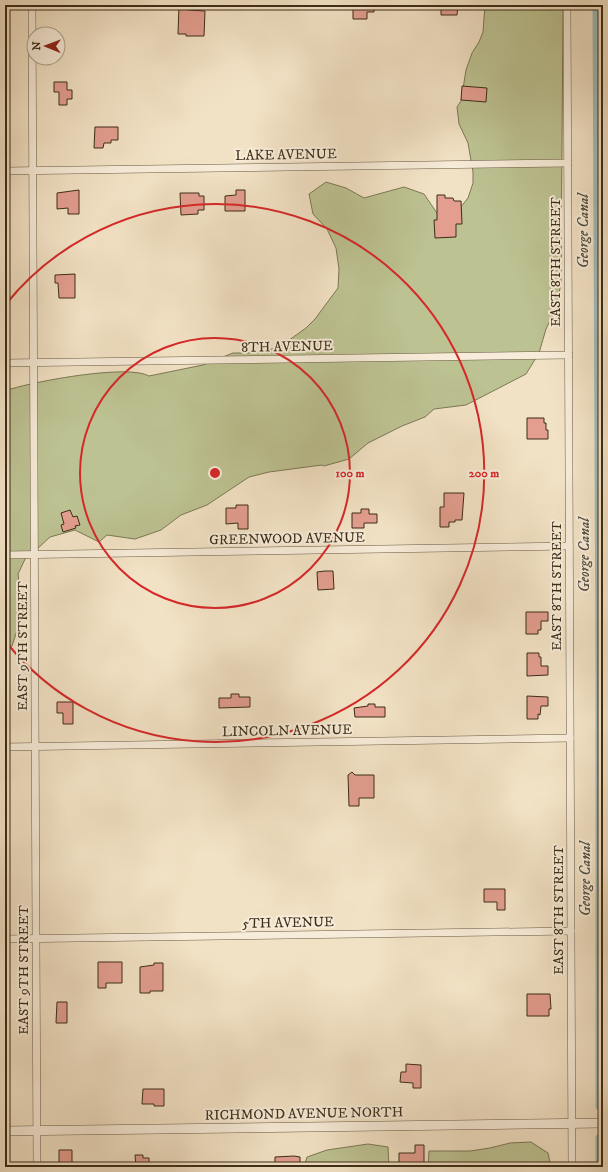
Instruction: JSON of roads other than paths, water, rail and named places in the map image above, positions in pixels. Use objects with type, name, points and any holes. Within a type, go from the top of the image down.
[{"type":"street","name":"EAST 9TH STREET","points":[[32,5],[38,1167]]},
{"type":"street","name":"EAST 8TH STREET","points":[[567,5],[572,1167]]},
{"type":"street","name":"LAKE AVENUE","points":[[5,171],[568,163]]},
{"type":"street","name":"8TH AVENUE","points":[[5,363],[568,355]]},
{"type":"street","name":"GREENWOOD AVENUE","points":[[5,555],[569,546]]},
{"type":"street","name":"LINCOLN AVENUE","points":[[5,747],[570,738]]},
{"type":"street","name":"5TH AVENUE","points":[[5,939],[571,931]]},
{"type":"street","name":"RICHMOND AVENUE NORTH","points":[[5,1131],[572,1122],[603,1123]]},
{"type":"waterway","name":"George Canal","points":[[597,5],[600,1106]]},
{"type":"waterway","name":"George Canal","points":[[600,1138],[600,1167]]}]
